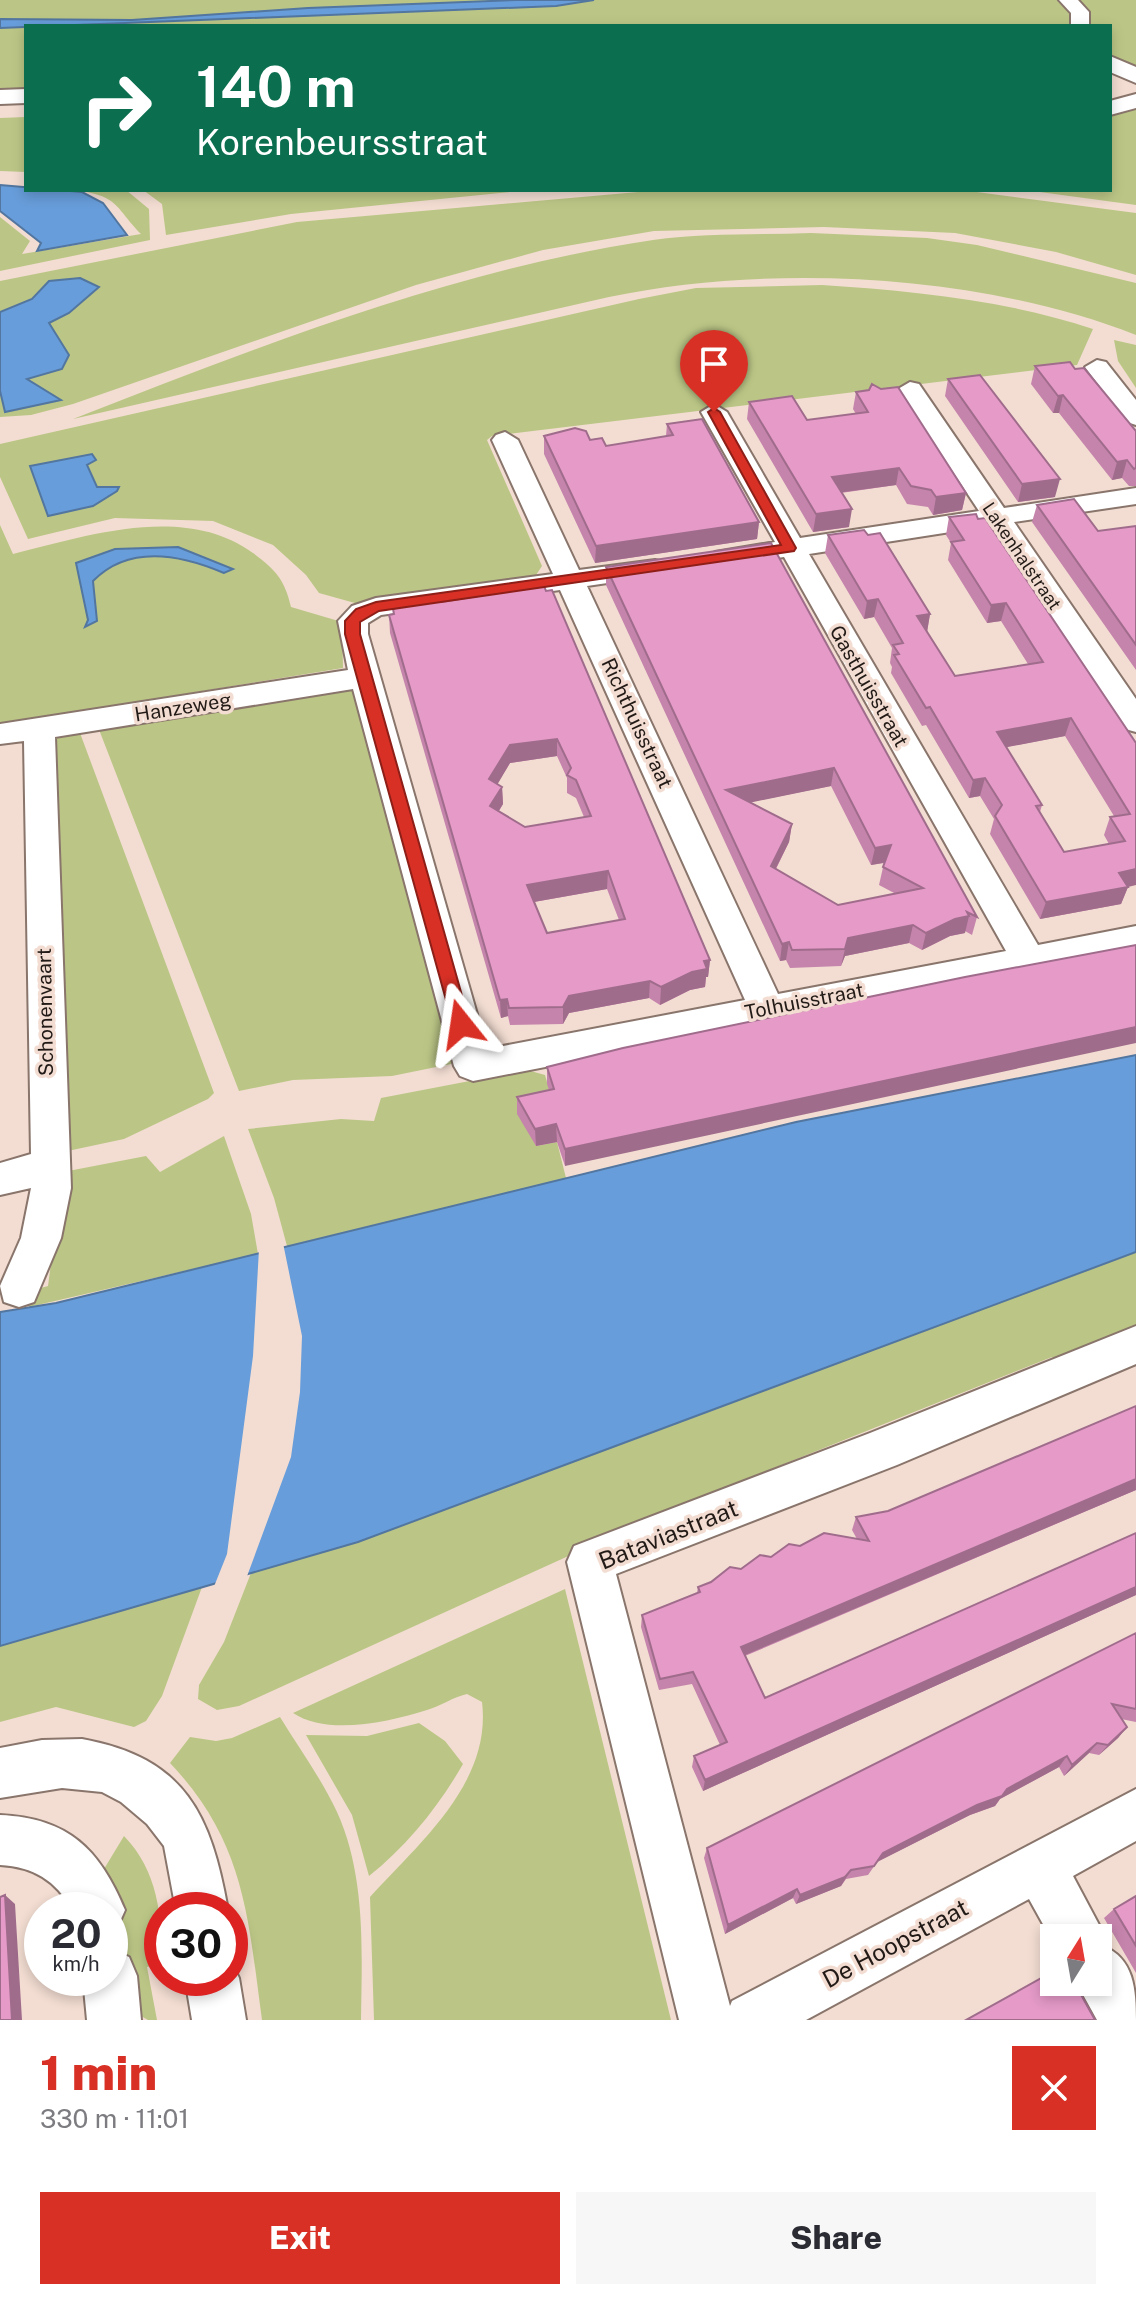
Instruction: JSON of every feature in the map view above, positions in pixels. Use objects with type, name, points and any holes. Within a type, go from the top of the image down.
[{"type":"highway","points":[[0,97],[24,96]]},
{"type":"highway","points":[[1112,107],[1136,101]]},
{"type":"highway","points":[[0,114],[24,113]]},
{"type":"street","points":[[1068,0],[1080,12],[1080,24]]},
{"type":"street","points":[[1097,367],[1136,417]]},
{"type":"street","name":"Lakenhalstraat","points":[[910,389],[1136,722]]},
{"type":"street","name":"Gasthuisstraat","points":[[714,412],[789,548],[1028,959]]},
{"type":"street","name":"Richthuisstraat","points":[[505,440],[767,1008]]},
{"type":"street","points":[[365,677],[353,634],[353,621],[362,612],[376,607],[571,581],[1136,496]]},
{"type":"street","name":"Tolhuisstraat","points":[[365,677],[473,1066],[1136,939]]},
{"type":"street","name":"Hanzeweg","points":[[0,734],[365,677]]},
{"type":"street","name":"Schonenvaart","points":[[19,1289],[46,1222],[51,1188],[39,729]]},
{"type":"street","points":[[0,1179],[48,1165]]},
{"type":"street","name":"Bataviastraat","points":[[706,2020],[590,1562],[881,1450],[1136,1345]]},
{"type":"street","points":[[0,1773],[35,1763],[76,1763],[109,1768],[138,1781],[165,1806],[186,1836],[198,1892]]},
{"type":"street","name":"De Hoopstraat","points":[[751,2020],[1136,1814]]},
{"type":"street","points":[[0,1840],[29,1843],[55,1853],[77,1869],[93,1892]]},
{"type":"street","points":[[1039,1867],[1072,1924]]},
{"type":"street","points":[[1112,1994],[1127,2020]]},
{"type":"street","points":[[112,1996],[114,2020]]},
{"type":"street","points":[[215,1996],[219,2020]]},
{"type":"green space","points":[[0,0],[1136,0],[1136,69],[1112,60],[1112,24],[24,24],[24,92],[0,93]]},
{"type":"green space","points":[[1136,106],[1136,205],[1040,192],[1112,192],[1112,112]]},
{"type":"green space","points":[[24,117],[24,172],[0,171],[0,118]]},
{"type":"green space","points":[[89,192],[128,192],[149,209],[150,240],[0,271],[0,217],[30,241],[22,254],[141,234],[120,209],[100,195]]},
{"type":"green space","points":[[146,192],[509,192],[291,214],[166,235],[162,204]]},
{"type":"green space","points":[[638,192],[977,192],[1136,213],[1136,275],[1056,252],[955,233],[824,227],[654,231],[543,250],[416,285],[73,404],[31,415],[0,417],[0,281],[297,222]]},
{"type":"green space","points":[[811,233],[927,238],[977,245],[1136,283],[1136,335],[1075,314],[944,287],[876,280],[739,280],[672,286],[609,297],[73,419],[285,338],[431,290],[505,270],[653,240]]},
{"type":"green space","points":[[822,285],[959,298],[1027,311],[1093,329],[1077,365],[492,436],[487,440],[542,566],[536,575],[362,605],[319,593],[306,575],[273,545],[213,521],[115,518],[28,539],[0,477],[0,444],[639,299],[696,288]]},
{"type":"green space","points":[[1114,340],[1136,345],[1136,388],[1118,361]]},
{"type":"green space","points":[[0,525],[13,554],[135,528],[197,530],[226,538],[253,553],[273,570],[286,589],[291,607],[342,622],[343,668],[0,724]]},
{"type":"green space","points":[[344,689],[357,693],[456,1063],[392,1076],[293,1080],[239,1091],[98,727]]},
{"type":"green space","points":[[80,733],[214,1093],[208,1099],[124,1139],[63,1152],[53,739]]},
{"type":"green space","points":[[527,1070],[545,1075],[555,1109],[536,1146],[557,1142],[566,1178],[287,1246],[274,1198],[248,1129],[341,1119],[374,1121],[381,1098]]},
{"type":"green space","points":[[224,1136],[251,1214],[258,1254],[29,1307],[30,1291],[48,1286],[63,1172],[146,1156],[160,1172]]},
{"type":"green space","points":[[1136,1252],[1136,1338],[1066,1369],[1052,1357],[741,1481],[745,1492],[586,1548],[239,1706],[217,1710],[198,1699],[199,1685],[224,1642],[251,1573],[358,1542]]},
{"type":"green space","points":[[202,1587],[162,1696],[146,1721],[134,1727],[56,1707],[0,1722],[0,1646]]},
{"type":"green space","points":[[565,1589],[671,2020],[374,2020],[370,1897],[430,1833],[464,1785],[476,1759],[482,1731],[482,1702],[467,1694],[412,1715],[358,1725],[323,1724],[293,1713]]},
{"type":"green space","points":[[280,1717],[337,1812],[358,1888],[361,2020],[262,2020],[248,1921],[248,1892],[242,1892],[214,1822],[195,1792],[170,1763],[190,1737],[216,1741],[232,1738]]},
{"type":"green space","points":[[419,1723],[445,1741],[463,1764],[421,1824],[369,1876],[352,1815],[306,1735],[367,1736]]},
{"type":"green space","points":[[124,1836],[151,1879],[155,1892],[144,1892],[144,1996],[152,1996],[157,2020],[148,2020],[127,2008],[128,1892],[111,1892],[104,1869]]},
{"type":"water","points":[[594,0],[556,6],[101,24],[24,24],[24,27],[0,28],[0,19],[132,20],[308,8]]},
{"type":"water","points":[[0,185],[24,187],[24,192],[82,192],[103,203],[127,235],[37,251],[41,243],[0,211]]},
{"type":"water","points":[[80,278],[99,287],[69,313],[49,323],[69,355],[62,369],[27,379],[61,400],[5,412],[0,391],[0,312],[32,299],[49,281]]},
{"type":"water","points":[[92,454],[96,460],[87,465],[97,487],[119,487],[117,491],[93,506],[48,516],[30,466]]},
{"type":"water","points":[[178,547],[233,569],[224,573],[191,561],[156,556],[123,562],[107,569],[93,581],[97,621],[85,627],[88,620],[76,563],[115,549]]},
{"type":"water","points":[[1136,1055],[1136,1252],[358,1542],[0,1646],[0,1312],[56,1303],[796,1122]]},
{"type":"pier","points":[[283,1243],[302,1336],[300,1392],[291,1457],[246,1579],[213,1589],[227,1554],[253,1356],[259,1249]]},
{"type":"building","points":[[1070,362],[1075,369],[1084,368],[1136,431],[1136,468],[1127,460],[1117,462],[1063,395],[1058,396],[1035,366]]},
{"type":"building","points":[[980,375],[1060,479],[1022,484],[948,379]]},
{"type":"building","points":[[872,384],[881,389],[898,387],[966,493],[936,497],[931,490],[911,486],[899,468],[832,477],[852,509],[816,514],[749,402],[792,396],[807,420],[868,412],[856,392],[869,390]]},
{"type":"building","points":[[702,419],[759,522],[596,546],[544,436],[575,428],[586,431],[590,440],[602,438],[606,446],[673,435],[667,424]]},
{"type":"building","points":[[1074,499],[1098,531],[1136,526],[1136,645],[1037,505]]},
{"type":"building","points":[[976,514],[978,519],[985,518],[1136,743],[1136,869],[1119,873],[1128,887],[1046,902],[995,816],[1002,805],[985,778],[973,780],[930,707],[926,708],[894,655],[899,654],[893,645],[903,643],[878,599],[867,601],[828,535],[864,530],[868,535],[880,533],[930,614],[917,616],[955,676],[1043,662],[1006,603],[991,605],[951,542],[964,540],[949,517]],"holes":[[[1071,718],[1130,814],[1110,817],[1125,841],[1064,852],[1036,806],[1042,805],[997,732]]]},
{"type":"building","points":[[771,543],[977,917],[967,912],[969,916],[926,933],[913,925],[848,938],[845,949],[792,950],[789,942],[782,944],[606,567]],"holes":[[[834,768],[875,848],[891,845],[883,867],[923,888],[838,905],[771,866],[792,824],[726,790]]]},
{"type":"building","points":[[502,586],[544,586],[546,591],[552,590],[710,960],[704,961],[707,969],[692,972],[661,987],[650,981],[569,996],[563,1007],[509,1008],[507,999],[500,1000],[389,615],[394,614],[393,609],[432,597],[441,602],[497,593]],"holes":[[[557,739],[571,768],[567,775],[576,780],[591,816],[525,827],[490,806],[502,787],[489,779],[510,745]],[[608,871],[625,919],[547,933],[527,885]]]},
{"type":"building","points":[[1136,945],[1136,1027],[565,1149],[556,1124],[535,1129],[517,1097],[554,1089],[547,1067],[623,1048]]},
{"type":"building","points":[[1136,1406],[1136,1479],[741,1647],[765,1698],[1136,1533],[1136,1587],[705,1780],[694,1756],[727,1742],[693,1672],[660,1679],[642,1615],[700,1592],[698,1587],[711,1582],[730,1567],[741,1569],[760,1555],[771,1557],[789,1544],[800,1546],[824,1533],[869,1541],[856,1517],[888,1511]]},
{"type":"building","points":[[1136,1633],[1136,1709],[1112,1704],[1127,1727],[1108,1745],[1097,1743],[1072,1765],[1067,1756],[1007,1789],[1002,1796],[977,1805],[883,1853],[874,1866],[851,1870],[845,1877],[800,1895],[797,1889],[728,1925],[707,1848]]},
{"type":"building","points":[[5,1895],[12,2020],[0,2020],[0,1897]]},
{"type":"building","points":[[1136,1896],[1136,1946],[1114,1909]]},
{"type":"building","points":[[1040,1979],[1040,1996],[1082,1996],[1095,2020],[966,2020]]},
{"type":"route","points":[[461,1024],[353,634],[353,621],[362,612],[376,607],[789,548],[714,412]]}]
